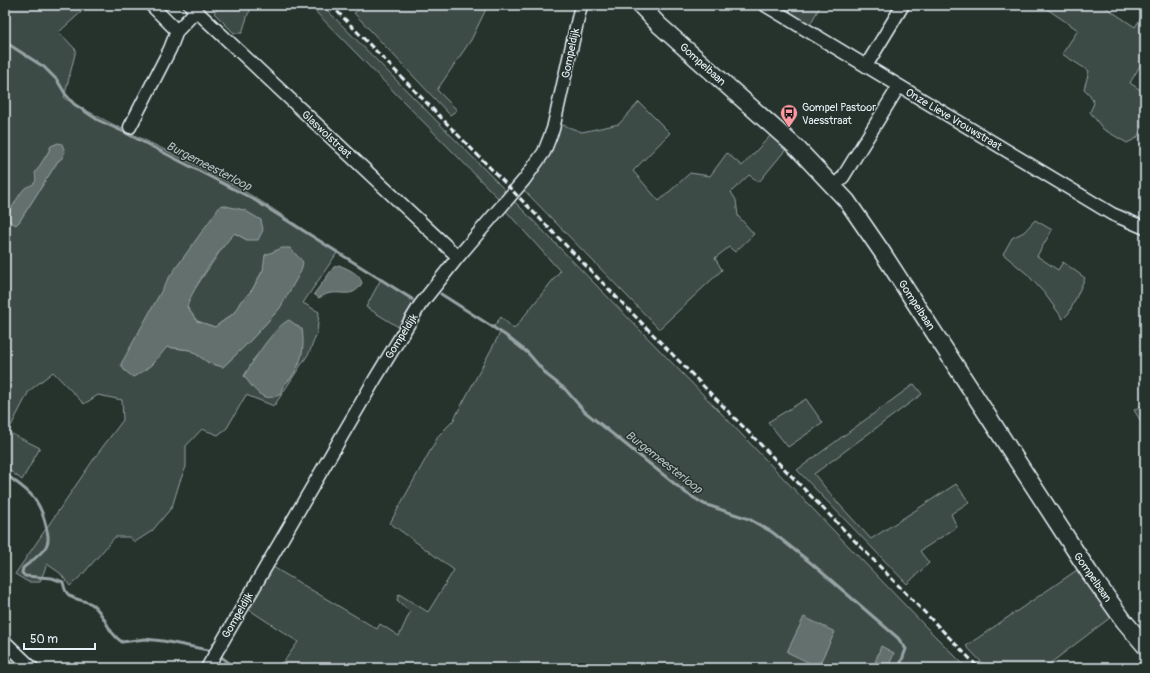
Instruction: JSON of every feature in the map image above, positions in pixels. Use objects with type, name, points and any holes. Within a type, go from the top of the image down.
[{"type":"street","points":[[151,5],[177,30]]},
{"type":"street","name":"Gompeldijk","points":[[207,668],[374,380],[420,305],[458,257],[524,180],[544,152],[553,129],[581,5]]},
{"type":"street","name":"Gompelbaan","points":[[640,5],[659,25],[797,148],[847,201],[882,252],[1088,572],[1124,621],[1145,646]]},
{"type":"street","name":"Onze Lieve Vrouwstraat","points":[[765,5],[1112,214],[1145,228]]},
{"type":"street","points":[[866,66],[903,5]]},
{"type":"street","name":"Glaswolstraat","points":[[130,127],[170,49],[177,30],[193,8],[458,257]]},
{"type":"street","points":[[834,186],[843,177],[899,86]]},
{"type":"street","points":[[5,642],[32,668]]},
{"type":"shaded area","points":[[5,5],[89,5],[59,32],[76,50],[64,98],[106,121],[235,186],[300,227],[337,253],[303,303],[319,312],[317,333],[309,353],[274,406],[246,395],[227,428],[218,435],[202,429],[186,446],[186,467],[172,507],[152,531],[135,542],[129,537],[115,537],[83,574],[70,586],[60,573],[47,564],[40,582],[28,582],[15,574],[98,453],[123,420],[122,400],[98,395],[84,404],[53,372],[29,391],[8,432],[40,448],[22,480],[5,467]],"holes":[[[51,146],[62,158],[58,161],[16,225],[28,188],[35,183]],[[221,205],[247,240],[234,233],[190,296],[187,307],[197,321],[215,327],[234,313],[241,301],[252,290],[263,270],[280,308],[250,341],[223,367],[209,363],[190,350],[167,347]],[[286,322],[300,363],[289,379],[282,386],[252,361]]]},
{"type":"shaded area","points":[[221,5],[254,5],[248,14],[242,33],[234,33],[214,13]]},
{"type":"shaded area","points":[[309,5],[322,5],[505,190],[498,198]]},
{"type":"shaded area","points":[[366,5],[488,5],[471,40],[437,90],[457,110],[450,115],[354,13]]},
{"type":"shaded area","points":[[792,5],[821,5],[809,26],[788,13]]},
{"type":"shaded area","points":[[1041,5],[1102,5],[1135,27],[1145,12],[1145,57],[1130,83],[1145,93],[1145,121],[1137,138],[1127,143],[1103,129],[1090,112],[1094,103],[1090,95],[1084,89],[1089,71],[1062,54],[1078,30]]},
{"type":"shaded area","points":[[639,102],[670,133],[633,171],[659,201],[690,173],[710,176],[727,153],[742,166],[771,135],[787,148],[759,182],[749,175],[731,192],[736,200],[738,216],[754,234],[735,252],[729,247],[715,258],[722,270],[659,329],[524,190],[546,159],[560,124],[582,132],[619,124]]},
{"type":"shaded area","points":[[58,143],[62,144],[65,152],[62,158],[58,161],[16,225],[9,221],[11,209],[24,189],[35,183],[35,173],[51,146]]},
{"type":"shaded area","points":[[514,201],[967,668],[274,668],[285,660],[298,642],[248,609],[273,567],[377,629],[380,624],[399,636],[410,612],[397,600],[399,594],[428,612],[454,570],[390,523],[439,435],[453,421],[500,333],[494,326],[501,317],[514,329],[560,271],[506,211]]},
{"type":"shaded area","points":[[221,205],[244,210],[261,220],[263,230],[258,240],[247,240],[235,233],[215,258],[200,279],[187,307],[197,321],[215,327],[234,313],[241,301],[252,290],[263,270],[265,255],[282,248],[290,248],[303,262],[301,271],[280,308],[250,341],[223,367],[209,363],[190,350],[167,347],[148,368],[133,377],[124,370],[121,364],[168,279]]},
{"type":"shaded area","points":[[1035,220],[1052,230],[1037,256],[1058,270],[1063,262],[1085,278],[1069,313],[1063,319],[1045,294],[1027,274],[1003,254],[1012,238],[1024,232]]},
{"type":"shaded area","points":[[339,265],[356,274],[362,283],[358,289],[353,292],[326,294],[319,298],[314,294],[334,267]]},
{"type":"shaded area","points":[[381,279],[415,302],[400,328],[366,307]]},
{"type":"shaded area","points":[[289,320],[302,329],[302,355],[291,378],[283,386],[281,394],[274,397],[264,396],[256,390],[244,376],[277,329]]},
{"type":"shaded area","points":[[914,384],[922,394],[814,474],[871,539],[956,484],[969,502],[951,514],[957,527],[920,551],[929,563],[907,584],[797,470]]},
{"type":"shaded area","points":[[806,399],[823,423],[788,447],[768,422]]},
{"type":"shaded area","points":[[1145,404],[1145,424],[1143,425],[1134,410]]},
{"type":"shaded area","points":[[1077,570],[1111,617],[1044,668],[987,668],[966,646]]},
{"type":"shaded area","points":[[804,617],[835,632],[818,667],[787,652]]},
{"type":"shaded area","points":[[881,646],[894,653],[888,668],[873,668]]},
{"type":"waterway","name":"Burgemeesterloop","points":[[5,42],[44,67],[57,80],[66,95],[74,104],[98,120],[253,199],[412,299]]},
{"type":"waterway","name":"Burgemeesterloop","points":[[441,294],[505,335],[528,353],[547,375],[565,389],[584,411],[686,493],[704,504],[749,519],[772,532],[811,563],[898,638],[906,649],[899,668]]},
{"type":"waterway","points":[[5,474],[32,495],[40,508],[48,535],[46,547],[23,568],[22,573],[25,576],[52,578],[63,582],[66,592],[77,599],[90,603],[98,610],[109,629],[122,642],[145,639],[208,650]]},
{"type":"waterway","points":[[221,657],[232,665],[241,668]]},
{"type":"waterway","points":[[247,668],[256,666],[263,668]]},
{"type":"railway","points":[[331,5],[979,668]]},
{"type":"place","name":"Gompel Pastoor Vaesstraat","points":[[789,128]]}]
